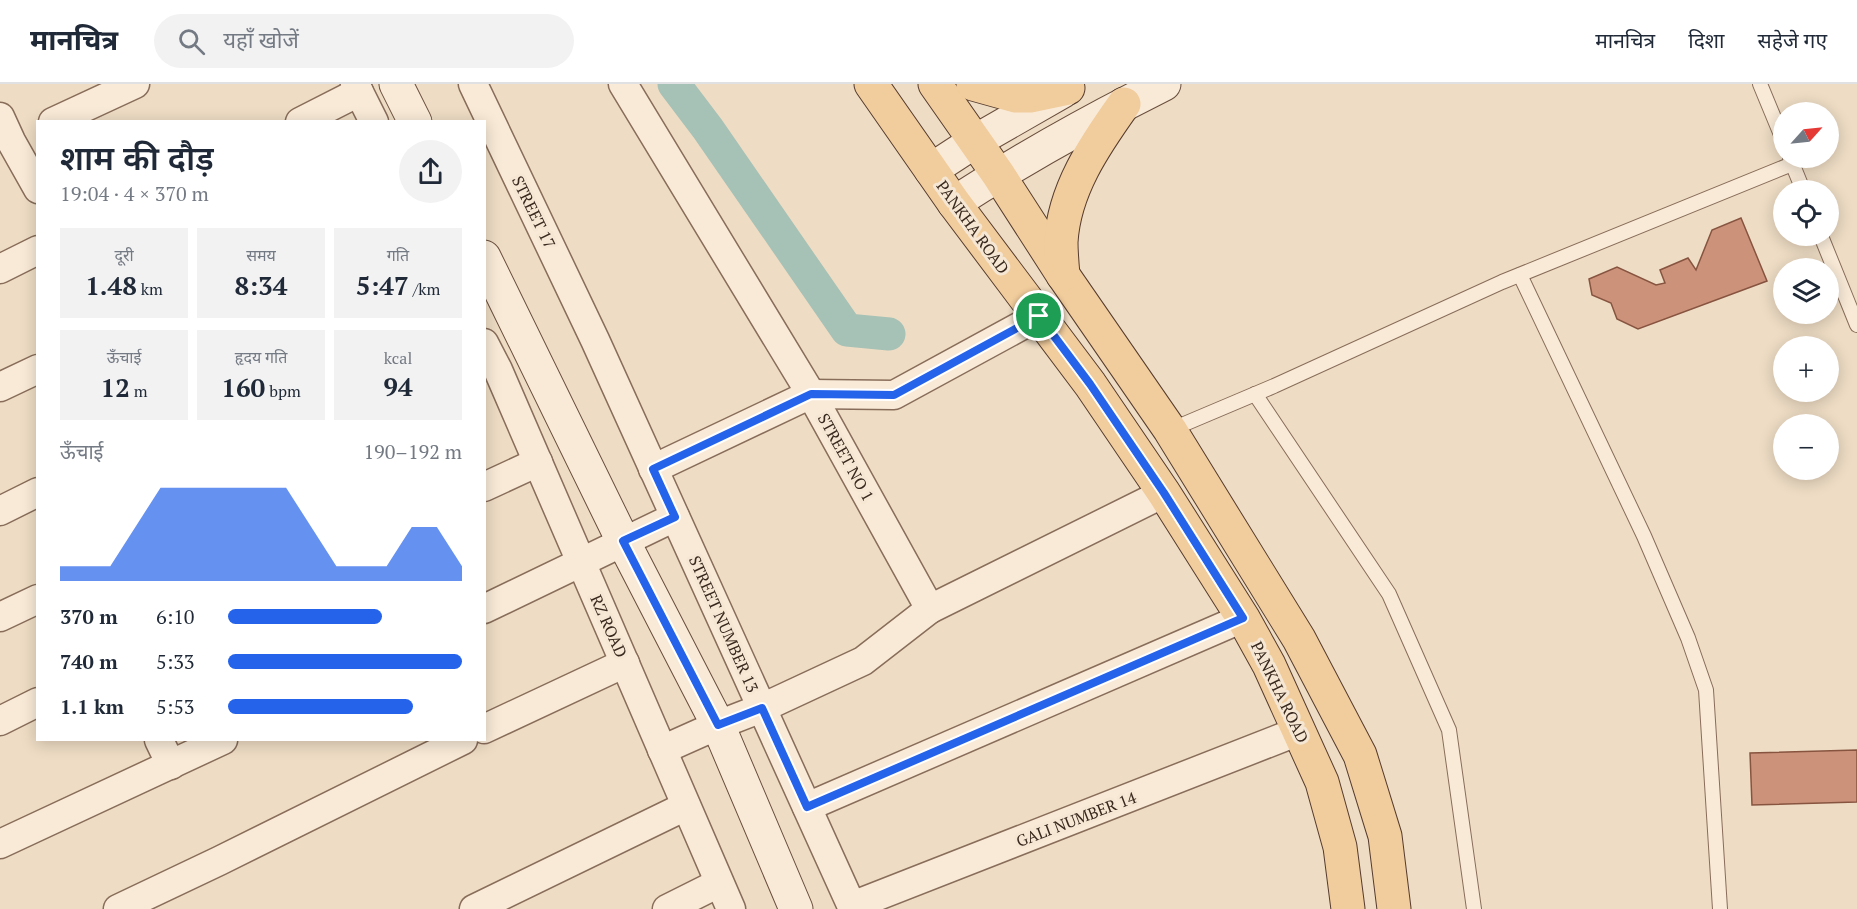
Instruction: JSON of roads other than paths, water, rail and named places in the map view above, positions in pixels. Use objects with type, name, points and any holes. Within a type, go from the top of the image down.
[{"type":"main road","name":"PANKHA ROAD","points":[[872,84],[954,203],[1090,384],[1164,493],[1243,618],[1269,664],[1322,782],[1340,847],[1347,909]]},
{"type":"main road","points":[[935,84],[1170,430],[1299,639],[1360,755],[1385,836],[1394,909]]},
{"type":"main road","points":[[988,87],[1016,96],[1030,96],[1072,86]]},
{"type":"main road","points":[[1063,275],[1061,243],[1064,220],[1073,190],[1090,154],[1124,104]]},
{"type":"street","points":[[57,120],[135,84]]},
{"type":"street","points":[[396,84],[415,120]]},
{"type":"street","name":"STREET 17","points":[[472,84],[595,340]]},
{"type":"street","name":"STREET NO 1","points":[[623,84],[811,394],[930,609]]},
{"type":"street","points":[[954,203],[998,174],[1164,84]]},
{"type":"street","points":[[931,170],[974,142],[1072,86]]},
{"type":"street","points":[[303,120],[357,88],[373,120]]},
{"type":"street","points":[[36,129],[4,135],[36,186]]},
{"type":"street","points":[[0,269],[36,251]]},
{"type":"street","points":[[486,261],[623,541],[718,725],[796,909]]},
{"type":"street","points":[[653,469],[811,394],[894,395],[1039,316]]},
{"type":"street","name":"STREET NUMBER 13","points":[[595,340],[853,908]]},
{"type":"street","name":"RZ ROAD","points":[[486,352],[491,373],[538,462],[731,909]]},
{"type":"street","points":[[0,387],[36,370]]},
{"type":"street","points":[[486,486],[538,462]]},
{"type":"street","points":[[662,750],[762,708],[863,661],[930,609],[1164,493]]},
{"type":"street","points":[[0,511],[35,498]]},
{"type":"street","points":[[486,608],[675,517]]},
{"type":"street","points":[[0,617],[36,600]]},
{"type":"street","points":[[807,807],[1243,618]]},
{"type":"street","points":[[486,728],[625,663]]},
{"type":"street","points":[[0,721],[36,703]]},
{"type":"street","name":"GALI NUMBER 14","points":[[853,908],[1299,731]]},
{"type":"street","points":[[159,741],[171,765]]},
{"type":"street","points":[[0,844],[221,741]]},
{"type":"street","points":[[118,909],[461,741]]},
{"type":"street","points":[[474,909],[686,806]]},
{"type":"street","points":[[667,909],[718,883]]},
{"type":"lane","points":[[1760,84],[1773,115]]},
{"type":"lane","points":[[1170,430],[1520,275],[1774,168]]},
{"type":"lane","points":[[1825,246],[1857,325]]},
{"type":"lane","points":[[1520,275],[1644,536],[1688,638],[1706,690],[1720,909]]},
{"type":"lane","points":[[1255,394],[1389,594],[1449,730],[1474,909]]},
{"type":"waterway","points":[[674,84],[708,129],[847,330],[889,334]]}]
